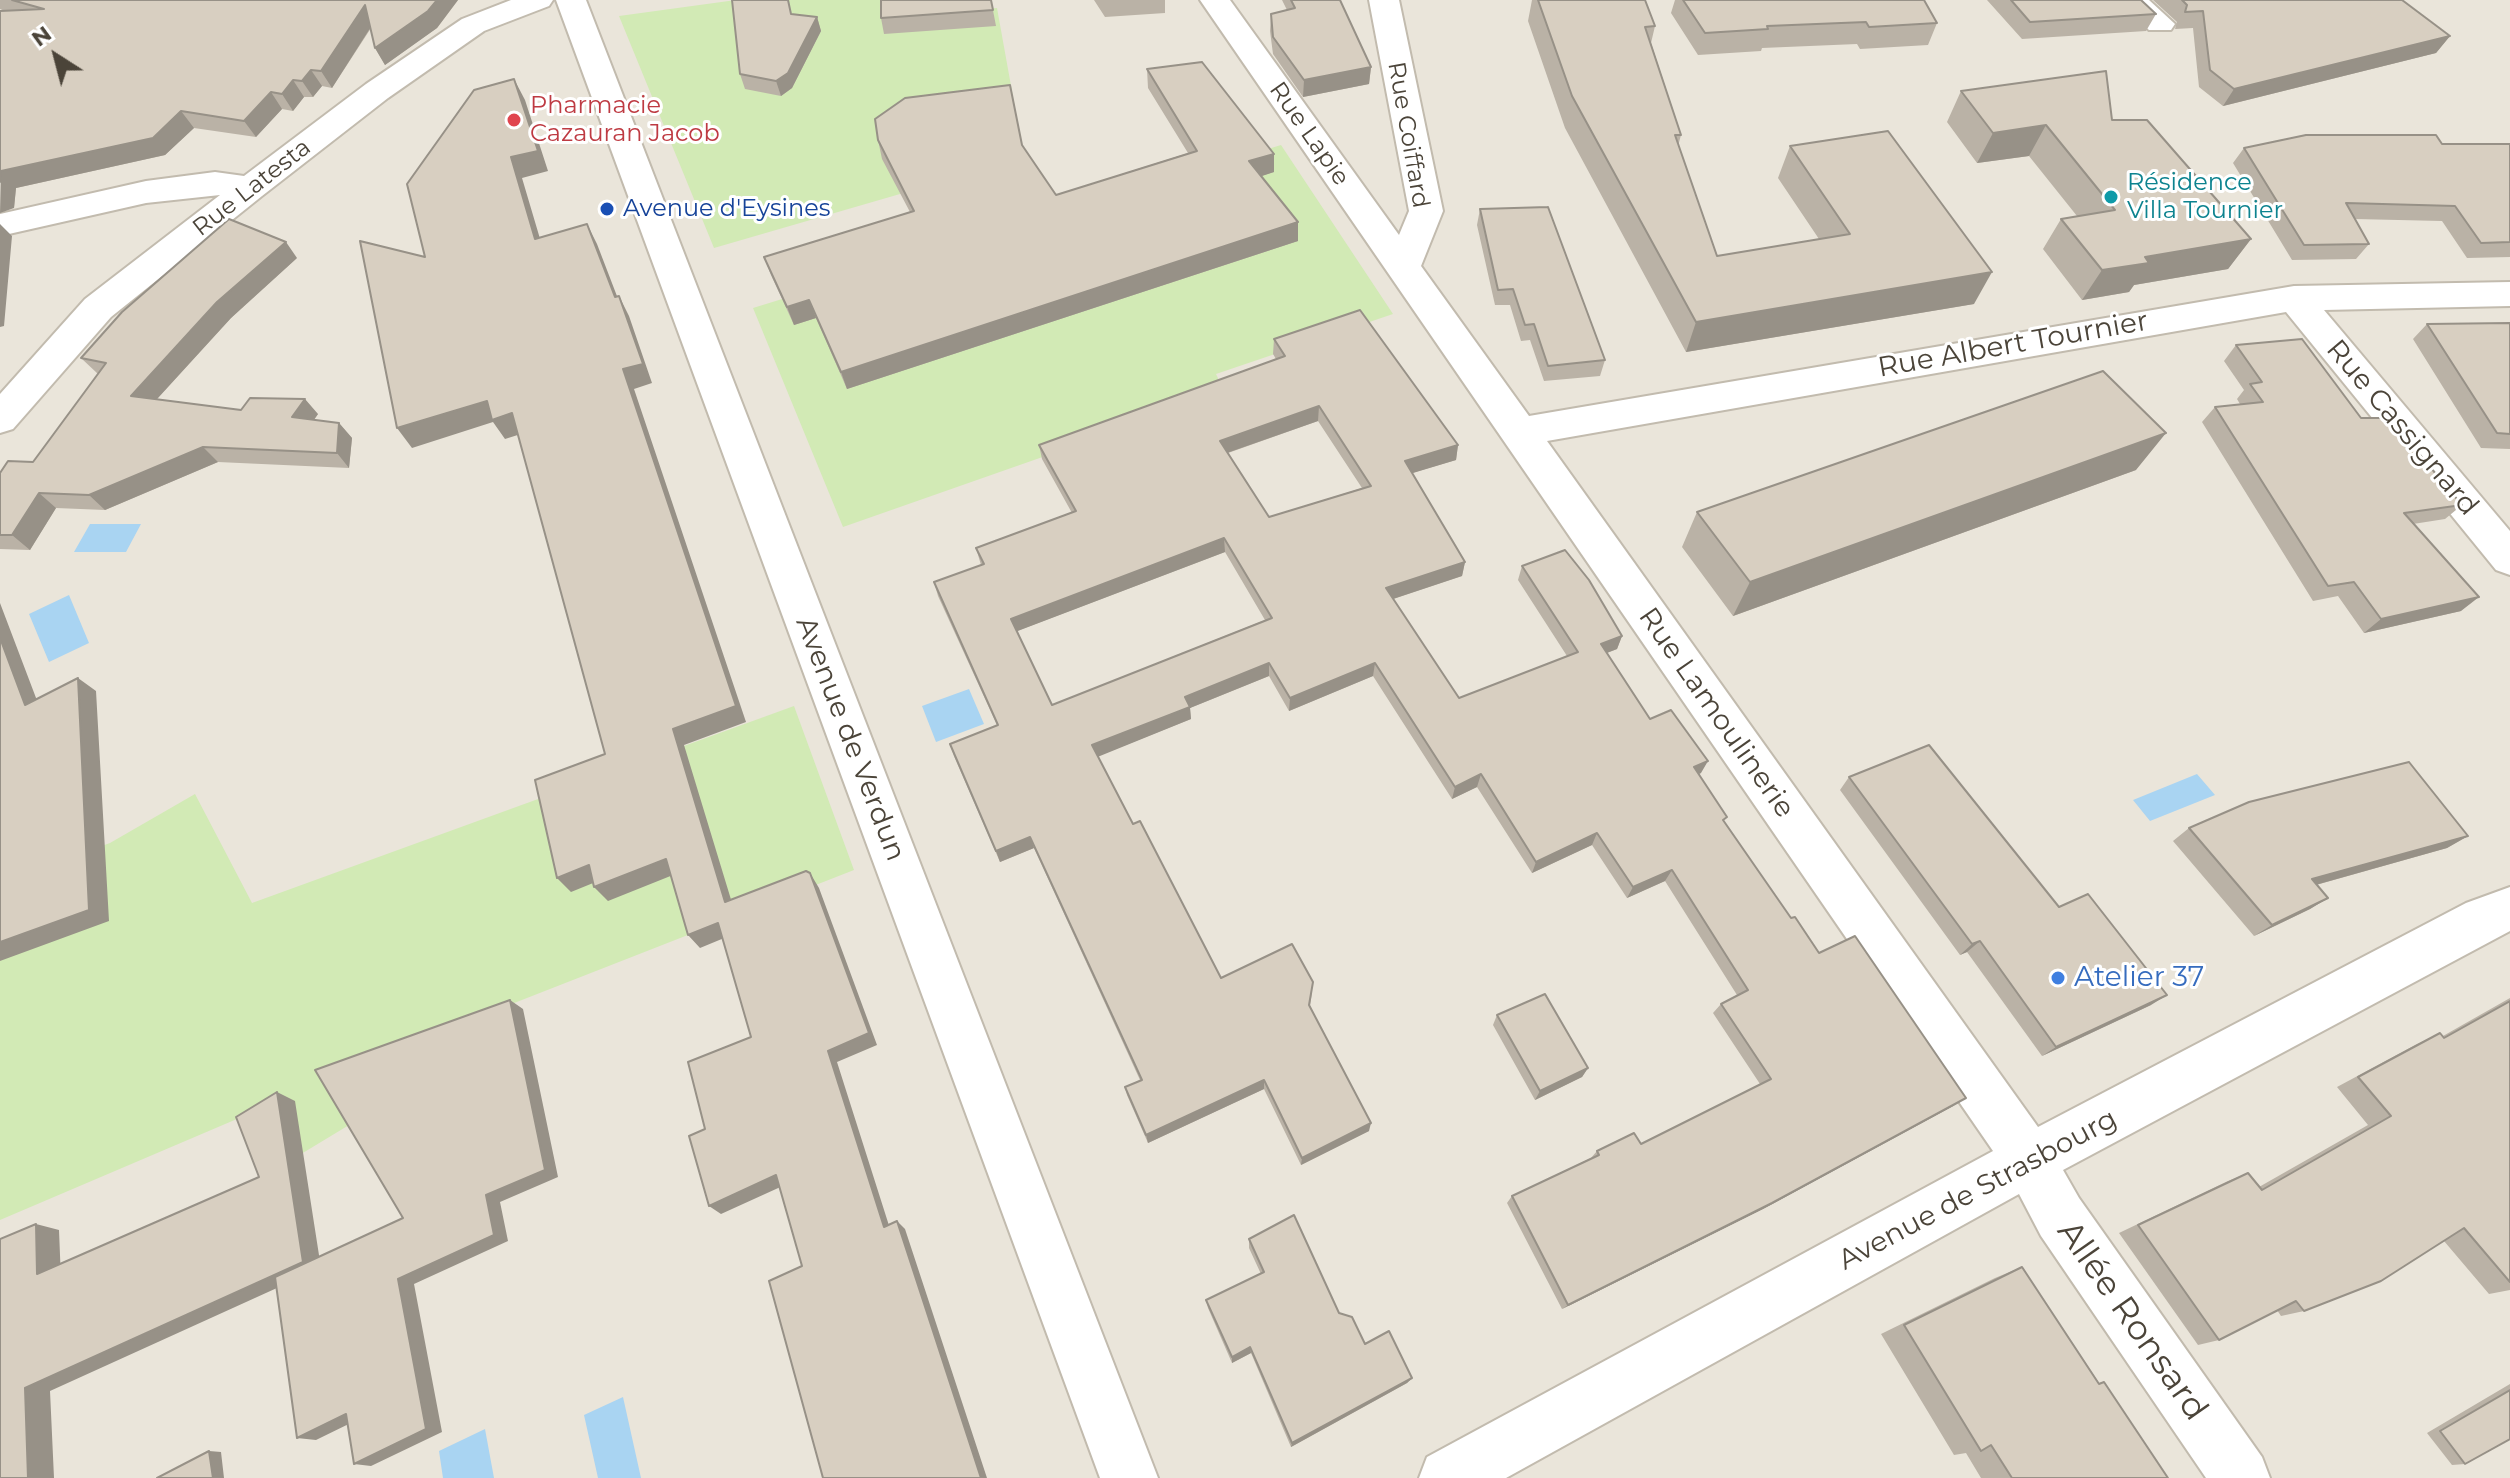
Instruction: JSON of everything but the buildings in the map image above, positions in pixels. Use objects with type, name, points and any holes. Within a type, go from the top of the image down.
[{"type":"street","name":"Rue Latesta","points":[[0,419],[98,308],[250,188],[377,91],[473,25],[538,0]]},
{"type":"street","name":"Avenue de Verdun","points":[[571,0],[1129,1478]]},
{"type":"street","name":"Rue Lapie","points":[[1215,0],[1403,267]]},
{"type":"street","name":"Rue Coiffard","points":[[1384,0],[1426,211],[1403,267]]},
{"type":"street","points":[[2131,0],[2160,24]]},
{"type":"street","points":[[0,225],[146,192],[215,183],[250,188]]},
{"type":"street","name":"Rue Lamoulinerie","points":[[1403,267],[2029,1160]]},
{"type":"street","name":"Rue Albert Tournier","points":[[1519,432],[2294,298],[2510,294]]},
{"type":"street","name":"Rue Cassignard","points":[[2294,298],[2510,559]]},
{"type":"street","name":"Avenue de Strasbourg","points":[[1448,1478],[2029,1160],[2452,938],[2483,918],[2510,909]]},
{"type":"street","name":"Allée Ronsard","points":[[2029,1160],[2060,1217],[2241,1478]]},
{"type":"shaded area","points":[[0,0],[2510,0],[2510,1478],[0,1478]]},
{"type":"green space","points":[[736,0],[882,0],[885,16],[997,8],[1024,158],[714,248],[619,16]]},
{"type":"green space","points":[[1281,145],[1393,314],[1216,374],[1225,393],[843,527],[753,308]]},
{"type":"green space","points":[[794,706],[854,870],[412,1043],[359,1119],[273,1171],[251,1113],[0,1220],[0,883],[110,843],[195,794],[252,903]]},
{"type":"water","points":[[90,524],[141,524],[126,552],[74,552]]},
{"type":"water","points":[[69,595],[89,643],[49,662],[29,614]]},
{"type":"water","points":[[969,689],[984,724],[936,742],[922,706]]},
{"type":"water","points":[[2197,774],[2215,795],[2150,821],[2133,800]]},
{"type":"water","points":[[623,1397],[641,1478],[598,1478],[584,1415]]},
{"type":"water","points":[[485,1429],[494,1478],[443,1478],[439,1451]]},
{"type":"place","name":"Pharmacie Cazauran Jacob","points":[[514,120]]},
{"type":"place","name":"Résidence Villa Tournier","points":[[2111,197]]},
{"type":"place","name":"Avenue d'Eysines","points":[[607,209]]},
{"type":"place","name":"Atelier 37","points":[[2058,978]]}]
